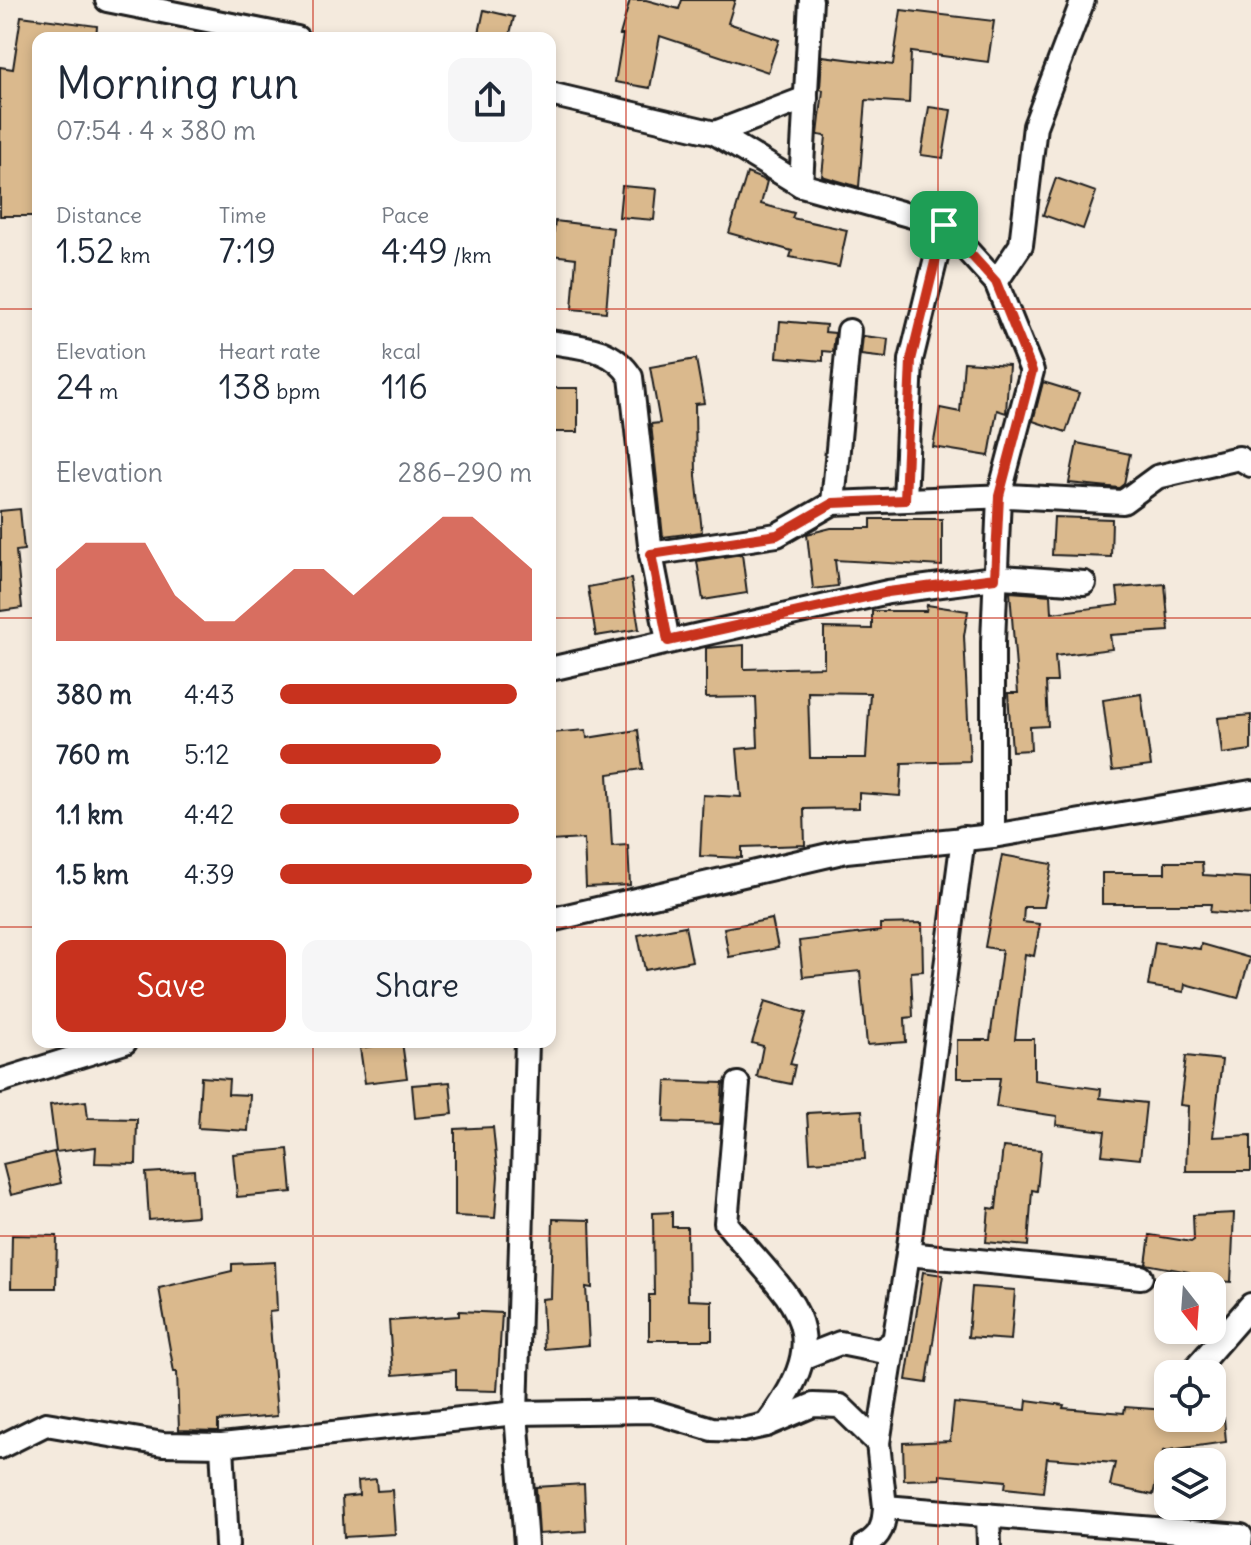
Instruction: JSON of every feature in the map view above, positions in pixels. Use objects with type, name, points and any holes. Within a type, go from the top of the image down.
[{"type":"street","points":[[107,0],[267,32]]},
{"type":"street","points":[[801,185],[811,0]]},
{"type":"street","points":[[996,282],[1021,245],[1035,126],[1083,0]]},
{"type":"street","points":[[556,95],[715,133],[801,185],[944,225],[996,282],[1032,371],[999,496],[995,578],[993,836]]},
{"type":"street","points":[[715,133],[806,98]]},
{"type":"street","points":[[905,500],[911,360],[944,225]]},
{"type":"street","points":[[833,503],[849,331]]},
{"type":"street","points":[[556,343],[611,355],[621,361],[631,377],[651,554],[668,641]]},
{"type":"street","points":[[651,554],[777,535],[833,503],[999,496],[1123,502],[1157,477],[1239,458],[1251,465]]},
{"type":"street","points":[[556,668],[888,592],[995,578],[1084,583]]},
{"type":"street","points":[[556,919],[846,851],[993,836],[1251,792]]},
{"type":"street","points":[[865,1545],[875,1539],[884,1525],[878,1443],[908,1254],[963,838]]},
{"type":"street","points":[[0,1081],[106,1048]]},
{"type":"street","points":[[526,1545],[516,1413],[527,1048]]},
{"type":"street","points":[[738,1084],[726,1223],[789,1297],[804,1329],[804,1357],[798,1381],[766,1425]]},
{"type":"street","points":[[908,1254],[1141,1277]]},
{"type":"street","points":[[1203,1360],[1251,1305]]},
{"type":"street","points":[[804,1357],[840,1343],[880,1351],[894,1341]]},
{"type":"street","points":[[0,1447],[46,1424],[163,1444],[222,1445],[516,1413],[652,1411],[712,1429],[743,1430],[766,1425],[813,1405],[840,1406],[878,1443]]},
{"type":"street","points":[[222,1445],[227,1545]]},
{"type":"street","points":[[885,1507],[1241,1536],[1240,1545]]},
{"type":"street","points":[[988,1515],[989,1545]]},
{"type":"building","points":[[630,0],[646,0],[679,9],[682,0],[735,0],[728,23],[779,40],[768,72],[660,36],[650,88],[615,82],[623,35],[620,35]]},
{"type":"building","points":[[484,10],[514,17],[510,32],[479,32]]},
{"type":"building","points":[[901,10],[994,21],[988,62],[911,52],[909,103],[866,100],[859,187],[822,176],[826,136],[818,135],[823,90],[820,89],[822,56],[893,65]]},
{"type":"building","points":[[21,16],[97,26],[96,32],[32,32],[32,216],[0,216],[0,67],[13,69]]},
{"type":"building","points":[[929,107],[951,110],[943,158],[921,155]]},
{"type":"building","points":[[747,173],[767,181],[761,204],[794,213],[792,218],[847,230],[839,267],[790,257],[792,251],[729,233]]},
{"type":"building","points":[[1056,178],[1096,192],[1083,229],[1043,215]]},
{"type":"building","points":[[622,186],[657,189],[654,220],[619,217]]},
{"type":"building","points":[[556,221],[613,228],[606,312],[572,309],[576,258],[556,256]]},
{"type":"building","points":[[780,321],[826,325],[825,332],[835,333],[833,352],[823,351],[823,361],[777,357]]},
{"type":"building","points":[[863,336],[888,339],[886,358],[861,355]]},
{"type":"building","points":[[696,359],[704,403],[695,404],[696,476],[702,532],[663,537],[651,424],[660,423],[650,367]]},
{"type":"building","points":[[964,362],[1009,365],[1006,413],[997,410],[989,456],[933,447],[940,408],[960,412]]},
{"type":"building","points":[[1043,382],[1079,393],[1066,432],[1033,421]]},
{"type":"building","points":[[556,388],[578,388],[578,432],[556,432]]},
{"type":"building","points":[[1077,443],[1130,454],[1124,484],[1119,488],[1069,483]]},
{"type":"building","points":[[20,509],[24,550],[16,551],[22,608],[0,611],[0,511]]},
{"type":"building","points":[[1054,517],[1112,519],[1111,557],[1052,555]]},
{"type":"building","points":[[871,519],[942,519],[942,566],[835,560],[838,586],[813,589],[807,534],[831,528],[871,528]]},
{"type":"building","points":[[742,554],[747,593],[703,600],[697,561]]},
{"type":"building","points":[[631,579],[639,629],[596,636],[588,587]]},
{"type":"building","points":[[1165,584],[1169,631],[1110,635],[1112,649],[1055,656],[1057,682],[1046,682],[1048,726],[1030,727],[1031,750],[1012,751],[1008,693],[1018,693],[1010,592],[1051,595],[1052,613],[1119,605],[1117,588]]},
{"type":"building","points":[[927,605],[968,611],[964,636],[970,761],[902,763],[900,796],[859,793],[859,808],[804,809],[805,845],[742,847],[742,858],[700,856],[703,795],[741,797],[737,749],[758,747],[756,697],[706,698],[706,648],[744,645],[744,669],[824,667],[824,628],[872,629],[872,611],[926,611]],"holes":[[[808,692],[870,693],[866,758],[810,758]]]},
{"type":"building","points":[[1141,694],[1151,766],[1112,771],[1103,700]]},
{"type":"building","points":[[1251,715],[1251,750],[1222,754],[1218,718]]},
{"type":"building","points":[[586,730],[587,738],[638,730],[643,769],[608,774],[612,846],[628,845],[630,885],[586,887],[584,839],[556,841],[556,732]]},
{"type":"building","points":[[1002,855],[1052,864],[1044,907],[1024,907],[1023,922],[1040,924],[1034,956],[1025,954],[1015,1039],[1034,1039],[1034,1080],[1101,1089],[1100,1098],[1146,1103],[1140,1159],[1102,1155],[1105,1131],[1056,1125],[1057,1116],[996,1107],[1000,1078],[957,1078],[957,1040],[990,1040],[1002,950],[985,947]]},
{"type":"building","points":[[1165,862],[1202,862],[1203,875],[1251,878],[1251,915],[1210,912],[1211,904],[1102,904],[1102,873],[1165,873]]},
{"type":"building","points":[[772,919],[778,948],[729,957],[724,928]]},
{"type":"building","points":[[922,923],[923,971],[911,972],[913,1017],[905,1018],[906,1042],[867,1045],[860,971],[803,977],[799,941],[880,931],[880,924]]},
{"type":"building","points":[[685,926],[692,961],[645,970],[638,935]]},
{"type":"building","points":[[1155,942],[1200,949],[1201,944],[1250,958],[1238,998],[1185,984],[1184,992],[1148,986]]},
{"type":"building","points":[[765,1001],[806,1013],[790,1064],[795,1065],[791,1084],[757,1077],[763,1046],[752,1043]]},
{"type":"building","points":[[360,1048],[403,1048],[407,1078],[365,1083]]},
{"type":"building","points":[[1186,1056],[1222,1060],[1213,1137],[1251,1135],[1251,1171],[1186,1171],[1188,1106],[1180,1105]]},
{"type":"building","points":[[201,1077],[229,1079],[228,1094],[250,1095],[248,1131],[198,1128]]},
{"type":"building","points":[[666,1081],[723,1083],[720,1124],[664,1122]]},
{"type":"building","points":[[450,1082],[453,1114],[415,1118],[412,1085]]},
{"type":"building","points":[[86,1101],[88,1118],[137,1119],[136,1164],[95,1163],[96,1147],[56,1152],[50,1105]]},
{"type":"building","points":[[862,1110],[865,1159],[810,1162],[807,1113]]},
{"type":"building","points":[[493,1127],[498,1176],[495,1218],[455,1216],[455,1129]]},
{"type":"building","points":[[1003,1147],[1041,1150],[1037,1191],[1032,1190],[1028,1246],[986,1242],[989,1208],[996,1209]]},
{"type":"building","points":[[288,1149],[292,1192],[237,1197],[233,1154]]},
{"type":"building","points":[[54,1152],[61,1183],[11,1195],[3,1164]]},
{"type":"building","points":[[194,1170],[197,1216],[149,1220],[146,1173]]},
{"type":"building","points":[[672,1212],[672,1227],[687,1227],[688,1300],[712,1301],[712,1340],[649,1340],[649,1295],[654,1295],[653,1213]]},
{"type":"building","points":[[1234,1213],[1231,1282],[1226,1282],[1226,1272],[1189,1272],[1146,1264],[1150,1235],[1194,1240],[1193,1215]]},
{"type":"building","points":[[553,1219],[590,1220],[592,1288],[586,1287],[589,1345],[544,1349],[542,1299],[551,1298]]},
{"type":"building","points":[[12,1235],[57,1236],[56,1288],[11,1288]]},
{"type":"building","points":[[275,1262],[277,1311],[269,1312],[277,1416],[218,1421],[218,1431],[179,1430],[177,1372],[174,1372],[159,1288],[232,1271],[232,1264]]},
{"type":"building","points":[[923,1272],[943,1275],[927,1383],[906,1380]]},
{"type":"building","points":[[972,1287],[1015,1290],[1011,1340],[968,1337]]},
{"type":"building","points":[[459,1311],[502,1313],[497,1391],[456,1390],[456,1370],[393,1375],[389,1321],[459,1316]]},
{"type":"building","points":[[1027,1400],[1064,1405],[1063,1408],[1124,1413],[1125,1407],[1154,1409],[1154,1432],[1225,1432],[1226,1442],[1184,1448],[1154,1448],[1153,1495],[1110,1486],[1115,1463],[1047,1458],[1043,1492],[1005,1488],[1006,1481],[940,1475],[940,1479],[904,1480],[903,1443],[950,1441],[954,1403],[1026,1410]]},
{"type":"building","points":[[376,1479],[377,1491],[392,1490],[395,1534],[344,1537],[342,1497],[359,1495],[358,1481]]},
{"type":"building","points":[[584,1484],[586,1531],[539,1534],[536,1487]]},
{"type":"route","points":[[944,225],[996,282],[1032,371],[999,496],[995,578],[888,592],[668,641],[651,554],[777,535],[833,503],[905,500],[911,360],[944,225]]}]
